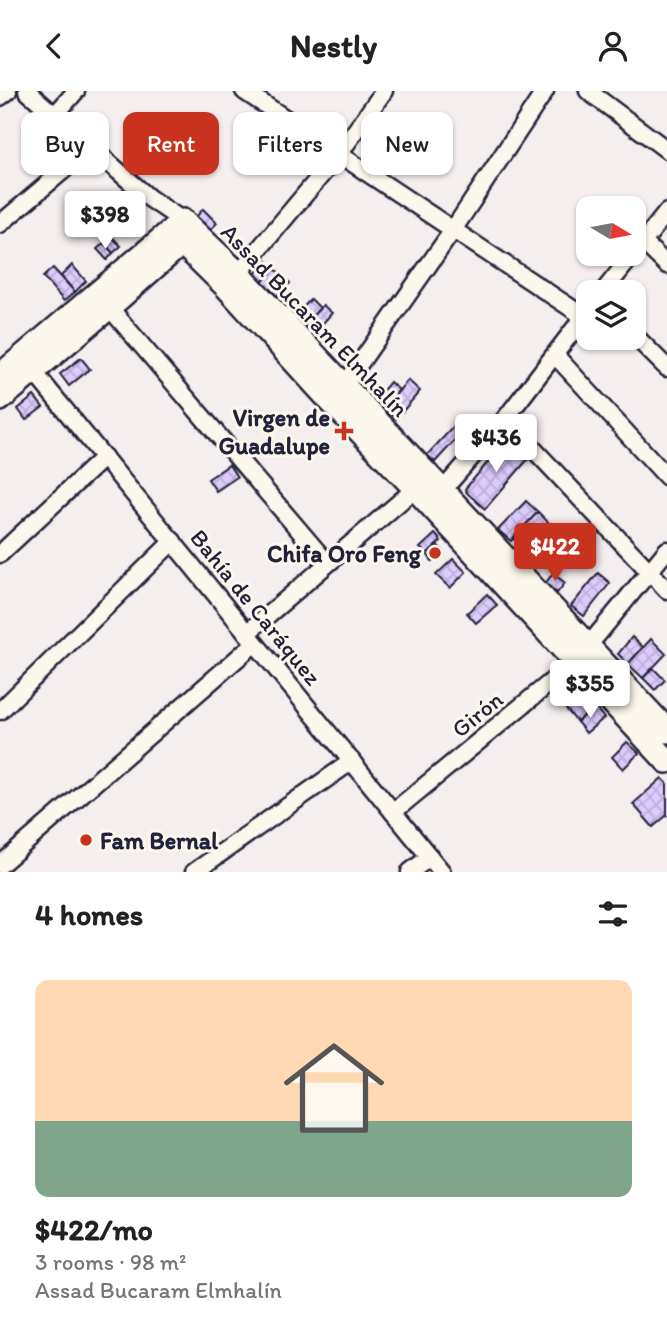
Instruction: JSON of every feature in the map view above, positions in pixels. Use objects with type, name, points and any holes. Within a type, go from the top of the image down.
[{"type":"main road","name":"Assad Bucaram Elmhalín","points":[[182,232],[237,274],[337,393],[581,655],[667,731]]},
{"type":"main road","points":[[0,400],[109,307],[182,232]]},
{"type":"main road","points":[[0,376],[182,232]]},
{"type":"main road","points":[[182,232],[227,287],[337,393]]},
{"type":"main road","points":[[581,655],[667,761]]},
{"type":"street","points":[[0,97],[8,91]]},
{"type":"street","name":"Assad Bucaram Elmhalín","points":[[27,91],[50,112]]},
{"type":"street","points":[[58,112],[76,91]]},
{"type":"street","points":[[244,91],[276,112]]},
{"type":"street","points":[[347,143],[384,91]]},
{"type":"street","points":[[337,393],[453,230],[545,91]]},
{"type":"street","points":[[588,91],[667,150]]},
{"type":"street","points":[[347,159],[576,307]]},
{"type":"street","name":"Assad Bucaram Elmhalín","points":[[109,163],[182,232]]},
{"type":"street","points":[[0,224],[58,175]]},
{"type":"street","points":[[237,274],[321,175]]},
{"type":"street","points":[[646,238],[667,212]]},
{"type":"street","points":[[646,245],[667,265]]},
{"type":"street","points":[[613,280],[624,266]]},
{"type":"street","points":[[109,307],[327,563]]},
{"type":"street","points":[[0,865],[251,638],[327,563],[429,490],[505,419],[576,327]]},
{"type":"street","points":[[646,347],[667,368]]},
{"type":"street","points":[[555,355],[667,477]]},
{"type":"street","name":"Bahía de Caráquez","points":[[34,372],[442,872]]},
{"type":"street","points":[[505,419],[667,590]]},
{"type":"street","points":[[0,554],[104,457]]},
{"type":"street","points":[[0,711],[173,541]]},
{"type":"street","name":"Girón","points":[[393,812],[581,655],[667,550]]},
{"type":"street","points":[[194,872],[352,761]]},
{"type":"street","points":[[410,872],[430,857]]},
{"type":"building","points":[[203,209],[217,223],[208,232],[195,218]]},
{"type":"building","points":[[111,236],[121,246],[113,253],[104,243]]},
{"type":"building","points":[[104,243],[113,253],[107,260],[97,249]]},
{"type":"building","points":[[267,261],[275,269],[262,282],[254,275]]},
{"type":"building","points":[[72,265],[86,281],[75,292],[61,276]]},
{"type":"building","points":[[53,268],[75,292],[64,301],[43,277]]},
{"type":"building","points":[[275,269],[290,283],[277,296],[262,282]]},
{"type":"building","points":[[311,299],[320,308],[305,324],[295,316]]},
{"type":"building","points":[[323,305],[332,313],[314,333],[305,324]]},
{"type":"building","points":[[81,358],[90,369],[69,386],[60,374]]},
{"type":"building","points":[[408,380],[420,391],[396,419],[384,408]]},
{"type":"building","points":[[390,382],[399,390],[384,408],[375,400]]},
{"type":"building","points":[[34,396],[43,407],[26,420],[18,409]]},
{"type":"building","points":[[454,426],[461,434],[435,462],[427,455]]},
{"type":"building","points":[[507,440],[529,458],[485,509],[465,489]]},
{"type":"building","points":[[229,465],[237,477],[216,491],[208,479]]},
{"type":"building","points":[[526,501],[538,512],[511,541],[498,530]]},
{"type":"building","points":[[538,512],[550,524],[525,550],[513,538]]},
{"type":"building","points":[[550,524],[562,535],[538,561],[525,550]]},
{"type":"building","points":[[435,534],[441,541],[427,554],[420,548]]},
{"type":"building","name":"Chifa Oro Feng","points":[[437,545],[443,551],[432,561],[427,554]]},
{"type":"building","points":[[453,559],[466,572],[450,588],[436,575]]},
{"type":"building","points":[[553,573],[565,583],[557,593],[545,584]]},
{"type":"building","points":[[598,573],[610,583],[584,616],[571,606]]},
{"type":"building","points":[[487,594],[497,605],[476,623],[467,613]]},
{"type":"building","points":[[632,637],[643,647],[628,664],[618,654]]},
{"type":"building","points":[[651,639],[666,654],[643,678],[628,664]]},
{"type":"building","points":[[653,668],[665,680],[655,690],[643,678]]},
{"type":"building","points":[[579,687],[595,707],[577,722],[560,702]]},
{"type":"building","points":[[595,707],[604,718],[586,733],[577,722]]},
{"type":"building","points":[[627,742],[639,753],[623,769],[612,757]]},
{"type":"building","points":[[662,778],[667,783],[667,815],[653,827],[633,804]]},
{"type":"place","name":"Virgen de Guadalupe","points":[[344,431]]},
{"type":"place","name":"Chifa Oro Feng","points":[[435,553]]},
{"type":"place","name":"Fam Bernal","points":[[86,840]]}]
